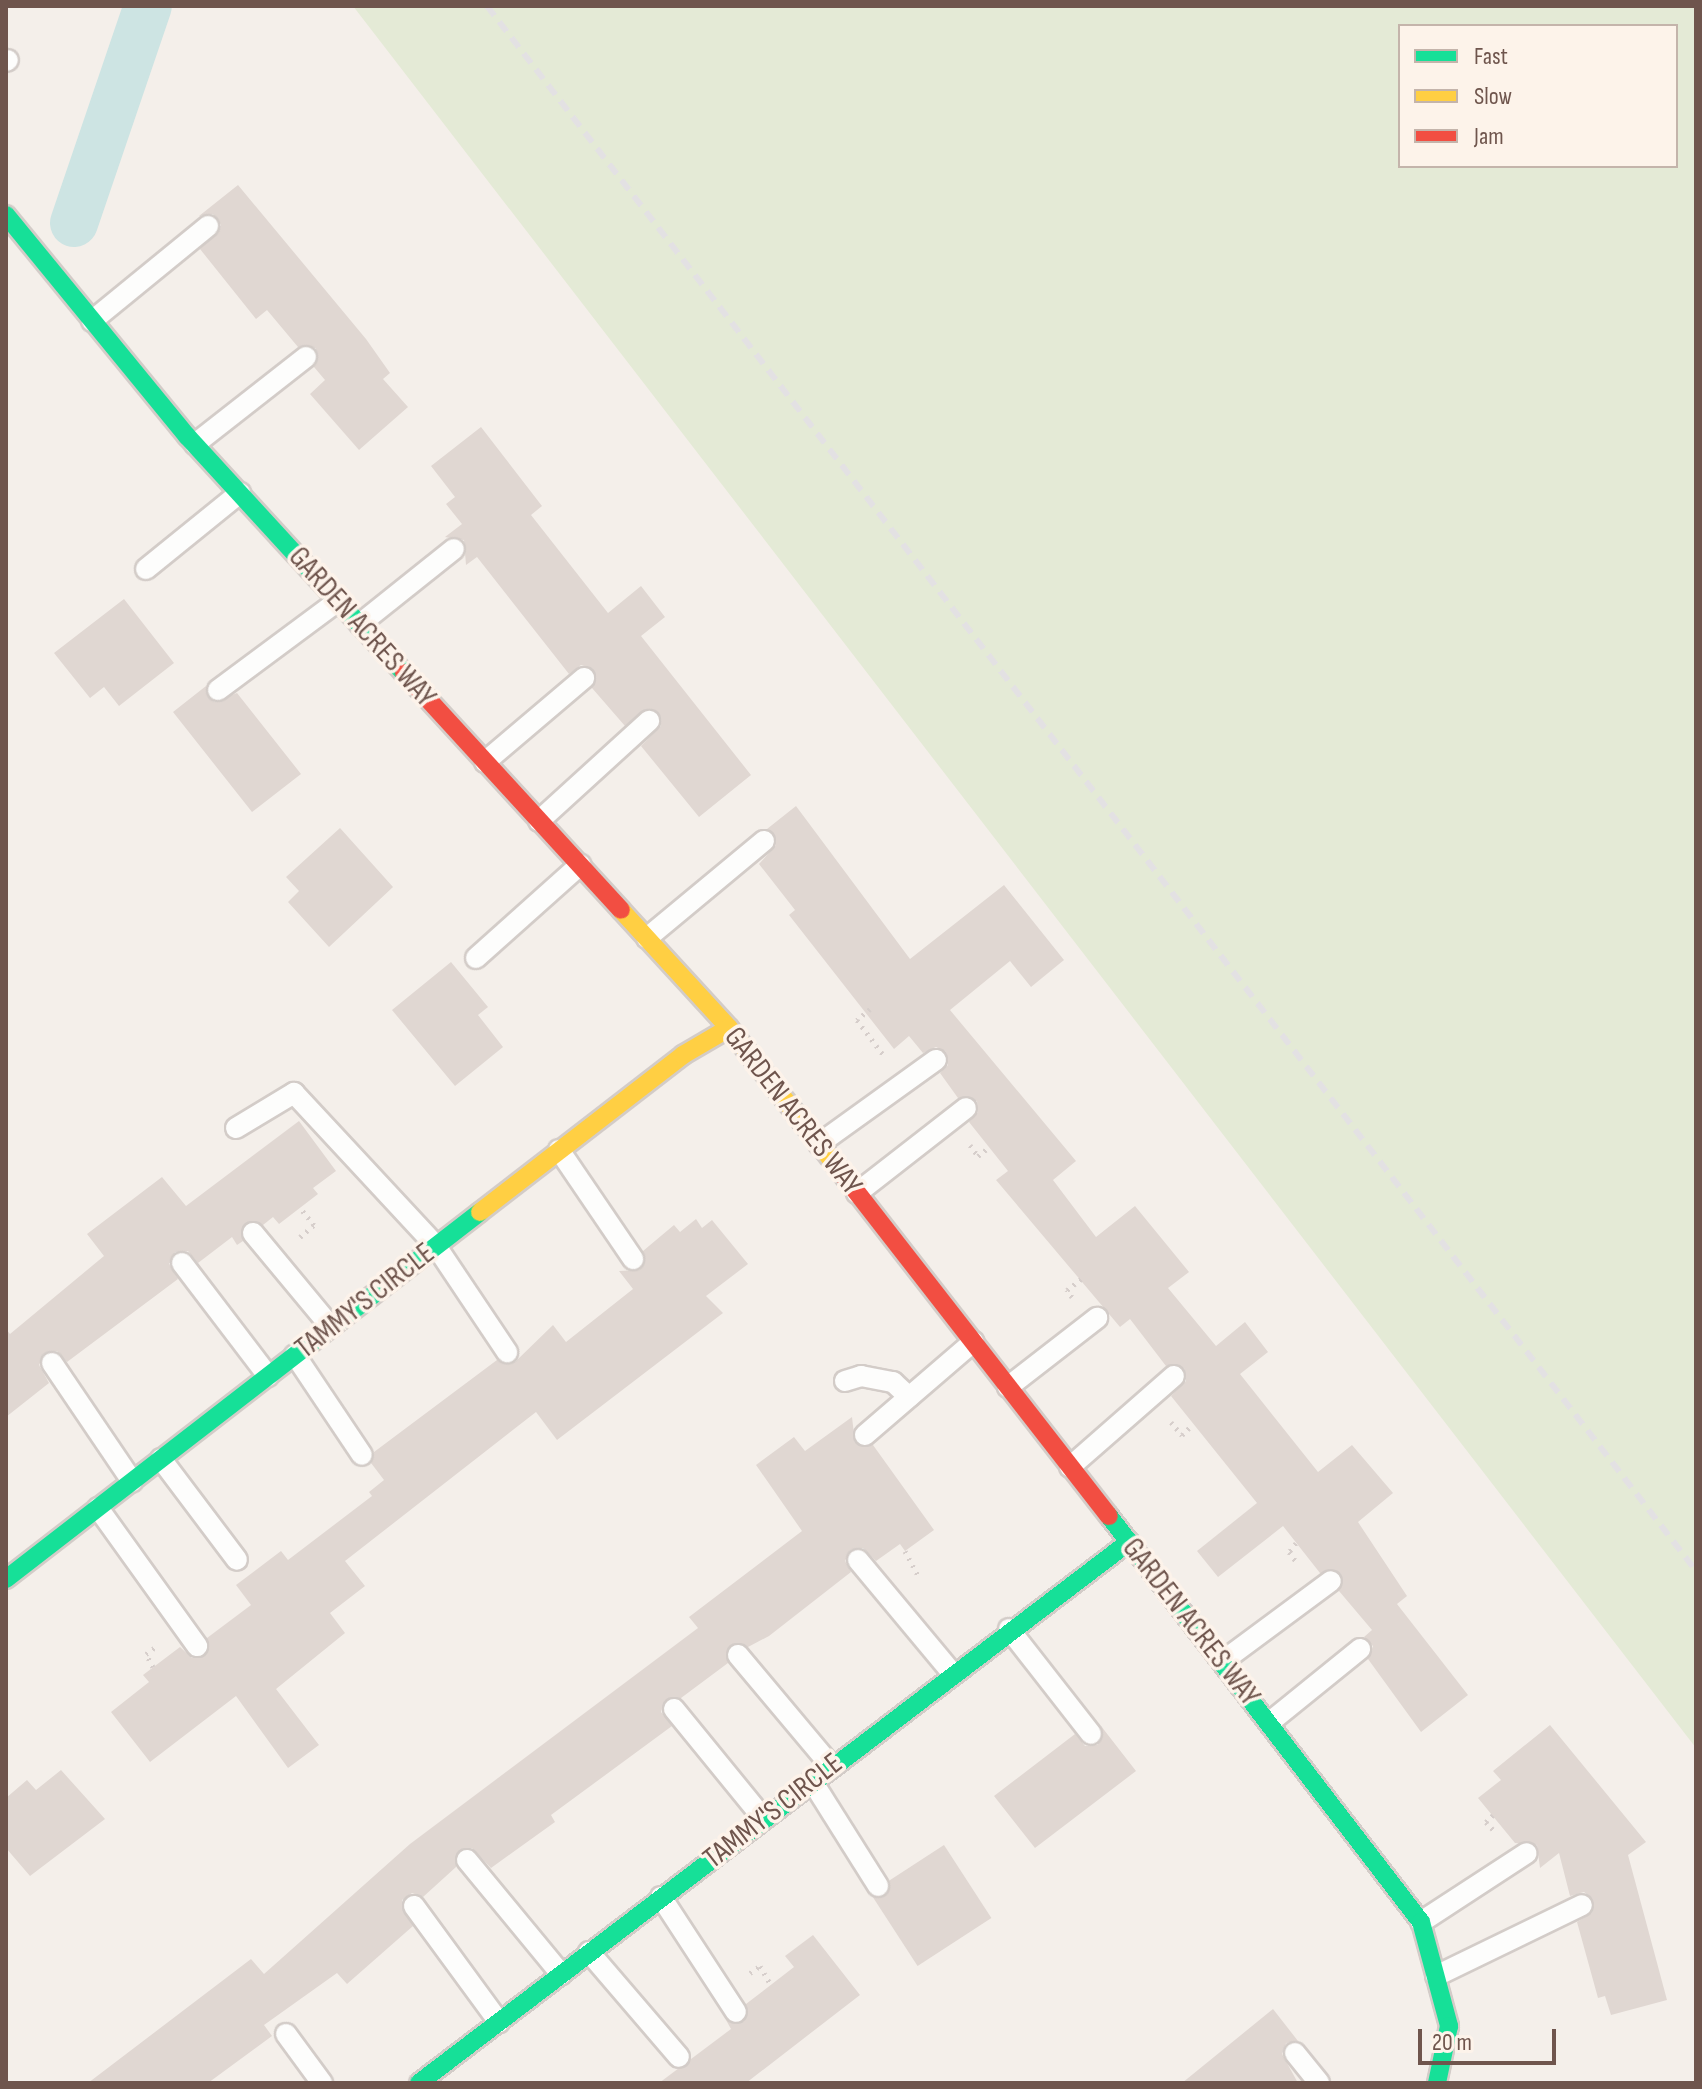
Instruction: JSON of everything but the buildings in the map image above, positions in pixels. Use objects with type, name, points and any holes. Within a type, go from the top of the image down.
[{"type":"street","name":"GARDEN ACRES WAY","points":[[6,215],[195,444],[729,1028],[1270,1722],[1421,1922],[1449,2026],[1437,2083]]},
{"type":"street","name":"TAMMY'S CIRCLE","points":[[6,1579],[683,1055],[729,1028]]},
{"type":"street","name":"TAMMY'S CIRCLE","points":[[419,2083],[1009,1629],[1129,1542]]},
{"type":"lane","points":[[92,321],[208,226]]},
{"type":"lane","points":[[195,444],[306,357]]},
{"type":"lane","points":[[146,569],[240,493]]},
{"type":"lane","points":[[360,624],[454,549]]},
{"type":"lane","points":[[218,690],[338,601]]},
{"type":"lane","points":[[485,762],[584,678]]},
{"type":"lane","points":[[539,821],[649,721]]},
{"type":"lane","points":[[647,938],[764,841]]},
{"type":"lane","points":[[476,958],[580,865]]},
{"type":"lane","points":[[819,1144],[936,1060]]},
{"type":"lane","points":[[236,1128],[294,1093],[436,1246],[507,1352]]},
{"type":"lane","points":[[857,1193],[966,1108]]},
{"type":"lane","points":[[559,1150],[633,1259]]},
{"type":"lane","points":[[253,1233],[331,1327]]},
{"type":"lane","points":[[182,1263],[268,1376]]},
{"type":"lane","points":[[1008,1387],[1097,1318]]},
{"type":"lane","points":[[865,1435],[973,1342]]},
{"type":"lane","points":[[295,1355],[362,1455]]},
{"type":"lane","points":[[52,1363],[132,1481]]},
{"type":"lane","points":[[845,1381],[861,1376],[893,1382],[909,1397]]},
{"type":"lane","points":[[1070,1467],[1174,1376]]},
{"type":"lane","points":[[161,1459],[237,1560]]},
{"type":"lane","points":[[98,1508],[197,1646]]},
{"type":"lane","points":[[858,1560],[952,1673]]},
{"type":"lane","points":[[1223,1661],[1331,1581]]},
{"type":"lane","points":[[1009,1629],[1091,1734]]},
{"type":"lane","points":[[1270,1722],[1360,1649]]},
{"type":"lane","points":[[738,1655],[831,1766]]},
{"type":"lane","points":[[674,1709],[763,1818]]},
{"type":"lane","points":[[812,1781],[878,1886]]},
{"type":"lane","points":[[1421,1922],[1527,1853]]},
{"type":"lane","points":[[467,1860],[561,1974]]},
{"type":"lane","points":[[661,1897],[736,2012]]},
{"type":"lane","points":[[1436,1976],[1582,1905]]},
{"type":"lane","points":[[414,1906],[499,2022]]},
{"type":"lane","points":[[589,1952],[679,2057]]},
{"type":"lane","points":[[286,2034],[322,2083]]},
{"type":"lane","points":[[1295,2053],[1319,2083]]},
{"type":"path","points":[[870,1009],[857,1020],[905,1082]]},
{"type":"green space","points":[[353,6],[1696,6],[1696,1748]]},
{"type":"waterway","points":[[74,223],[148,6]]},
{"type":"railway","points":[[487,6],[1696,1571]]},
{"type":"traffic: fast","points":[[6,215],[187,436],[404,673]]},
{"type":"traffic: fast","points":[[6,1579],[480,1212]]},
{"type":"traffic: fast","points":[[1109,1516],[1421,1922],[1449,2026],[1437,2083]]},
{"type":"traffic: fast","points":[[419,2083],[1129,1542]]},
{"type":"traffic: slow","points":[[621,910],[729,1028],[841,1172]]},
{"type":"traffic: slow","points":[[480,1212],[683,1055],[729,1028]]},
{"type":"traffic: jam","points":[[404,673],[621,910]]},
{"type":"traffic: jam","points":[[841,1172],[1109,1516]]}]
